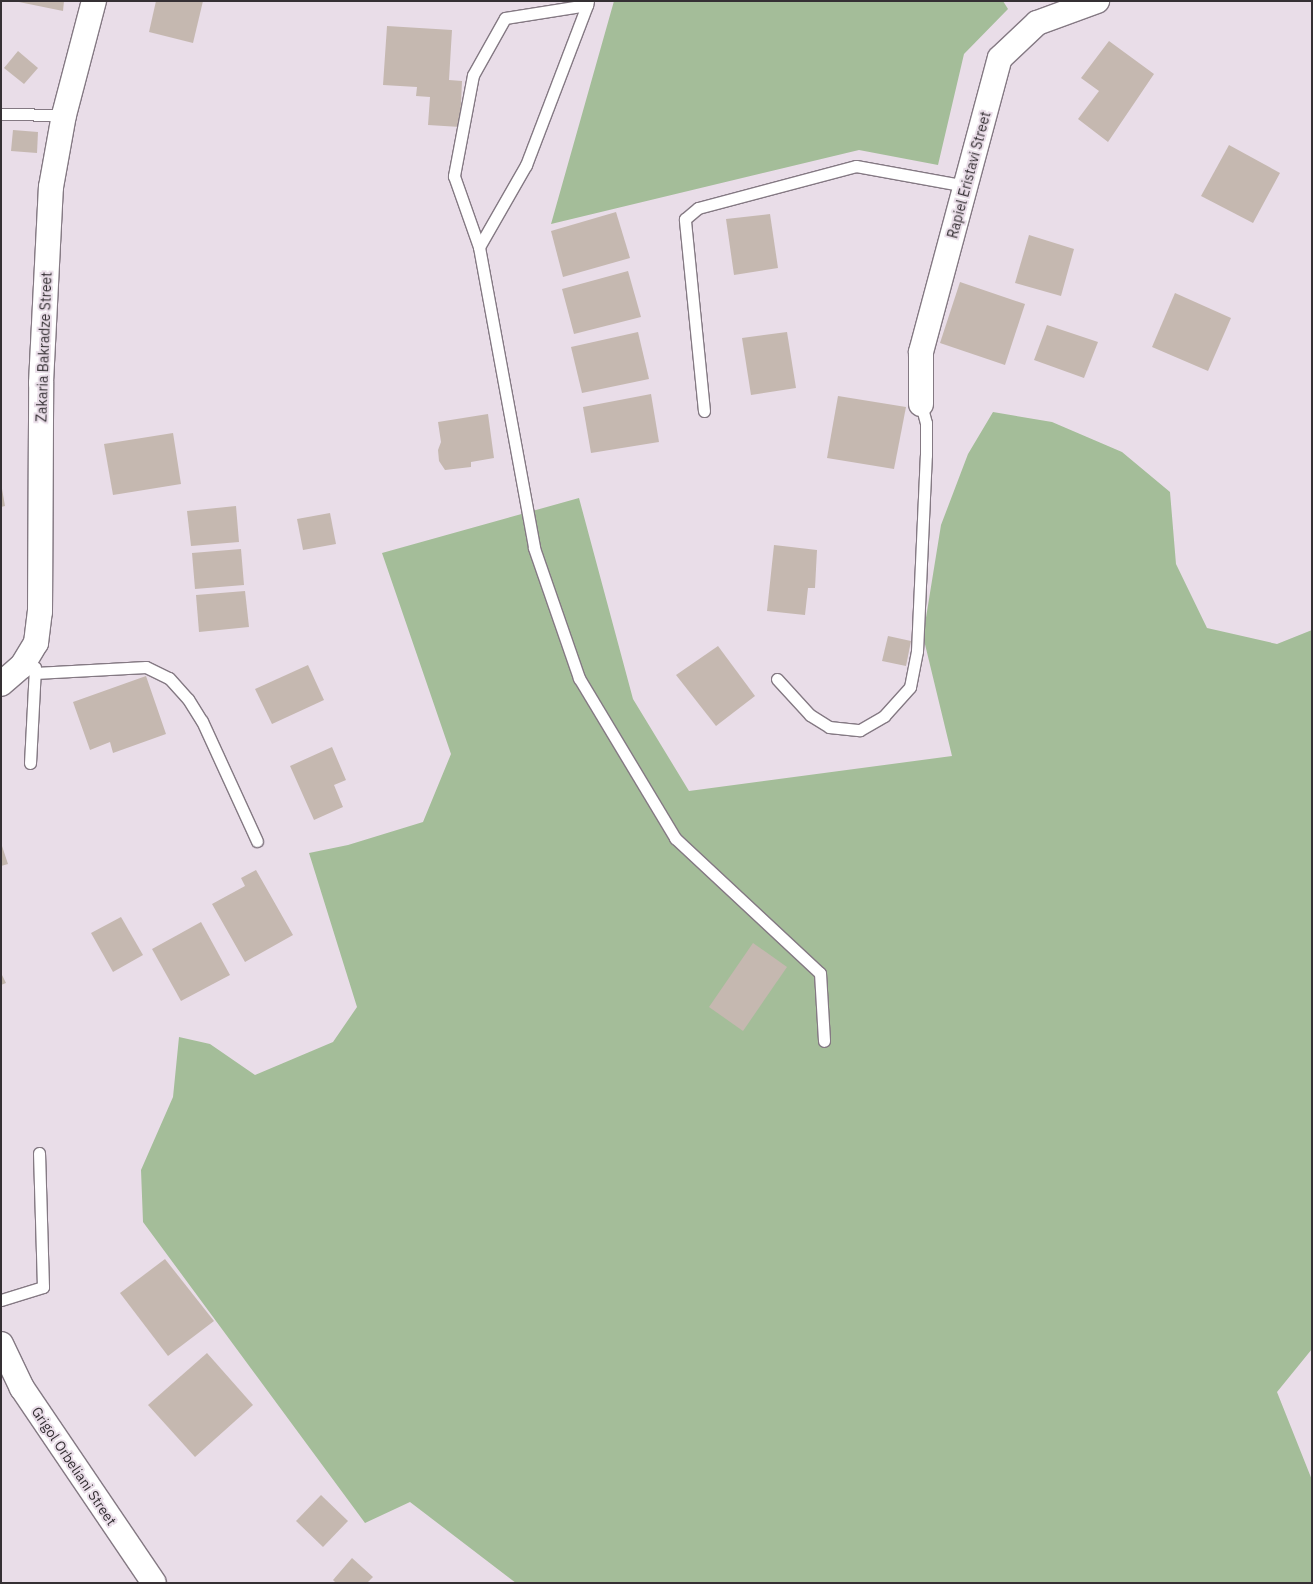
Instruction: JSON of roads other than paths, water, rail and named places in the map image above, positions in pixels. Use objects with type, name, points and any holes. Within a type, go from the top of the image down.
[{"type":"street","name":"Zakaria Bakradze Street","points":[[1,684],[22,666],[36,643],[40,612],[40,383],[50,187],[64,115],[94,1]]},
{"type":"street","name":"Rapiel Eristavi Street","points":[[920,404],[921,352],[1000,58],[1037,23],[1097,1]]},
{"type":"street","name":"Grigol Orbeliani Street","points":[[1,1344],[22,1388],[154,1583]]},
{"type":"lane","points":[[587,3],[504,18],[473,76],[454,176],[479,247],[534,548],[579,678],[675,838],[820,973],[824,1041]]},
{"type":"lane","points":[[479,247],[526,165],[587,3]]},
{"type":"lane","points":[[1,114],[64,115]]},
{"type":"lane","points":[[704,411],[685,219],[698,208],[856,166],[966,186]]},
{"type":"lane","points":[[777,679],[810,715],[829,727],[860,730],[884,716],[910,687],[917,652],[926,455],[926,423],[920,404]]},
{"type":"lane","points":[[30,764],[36,643]]},
{"type":"lane","points":[[35,673],[146,668],[169,678],[188,698],[202,721],[257,841]]},
{"type":"lane","points":[[1,1300],[43,1287],[39,1153]]}]
